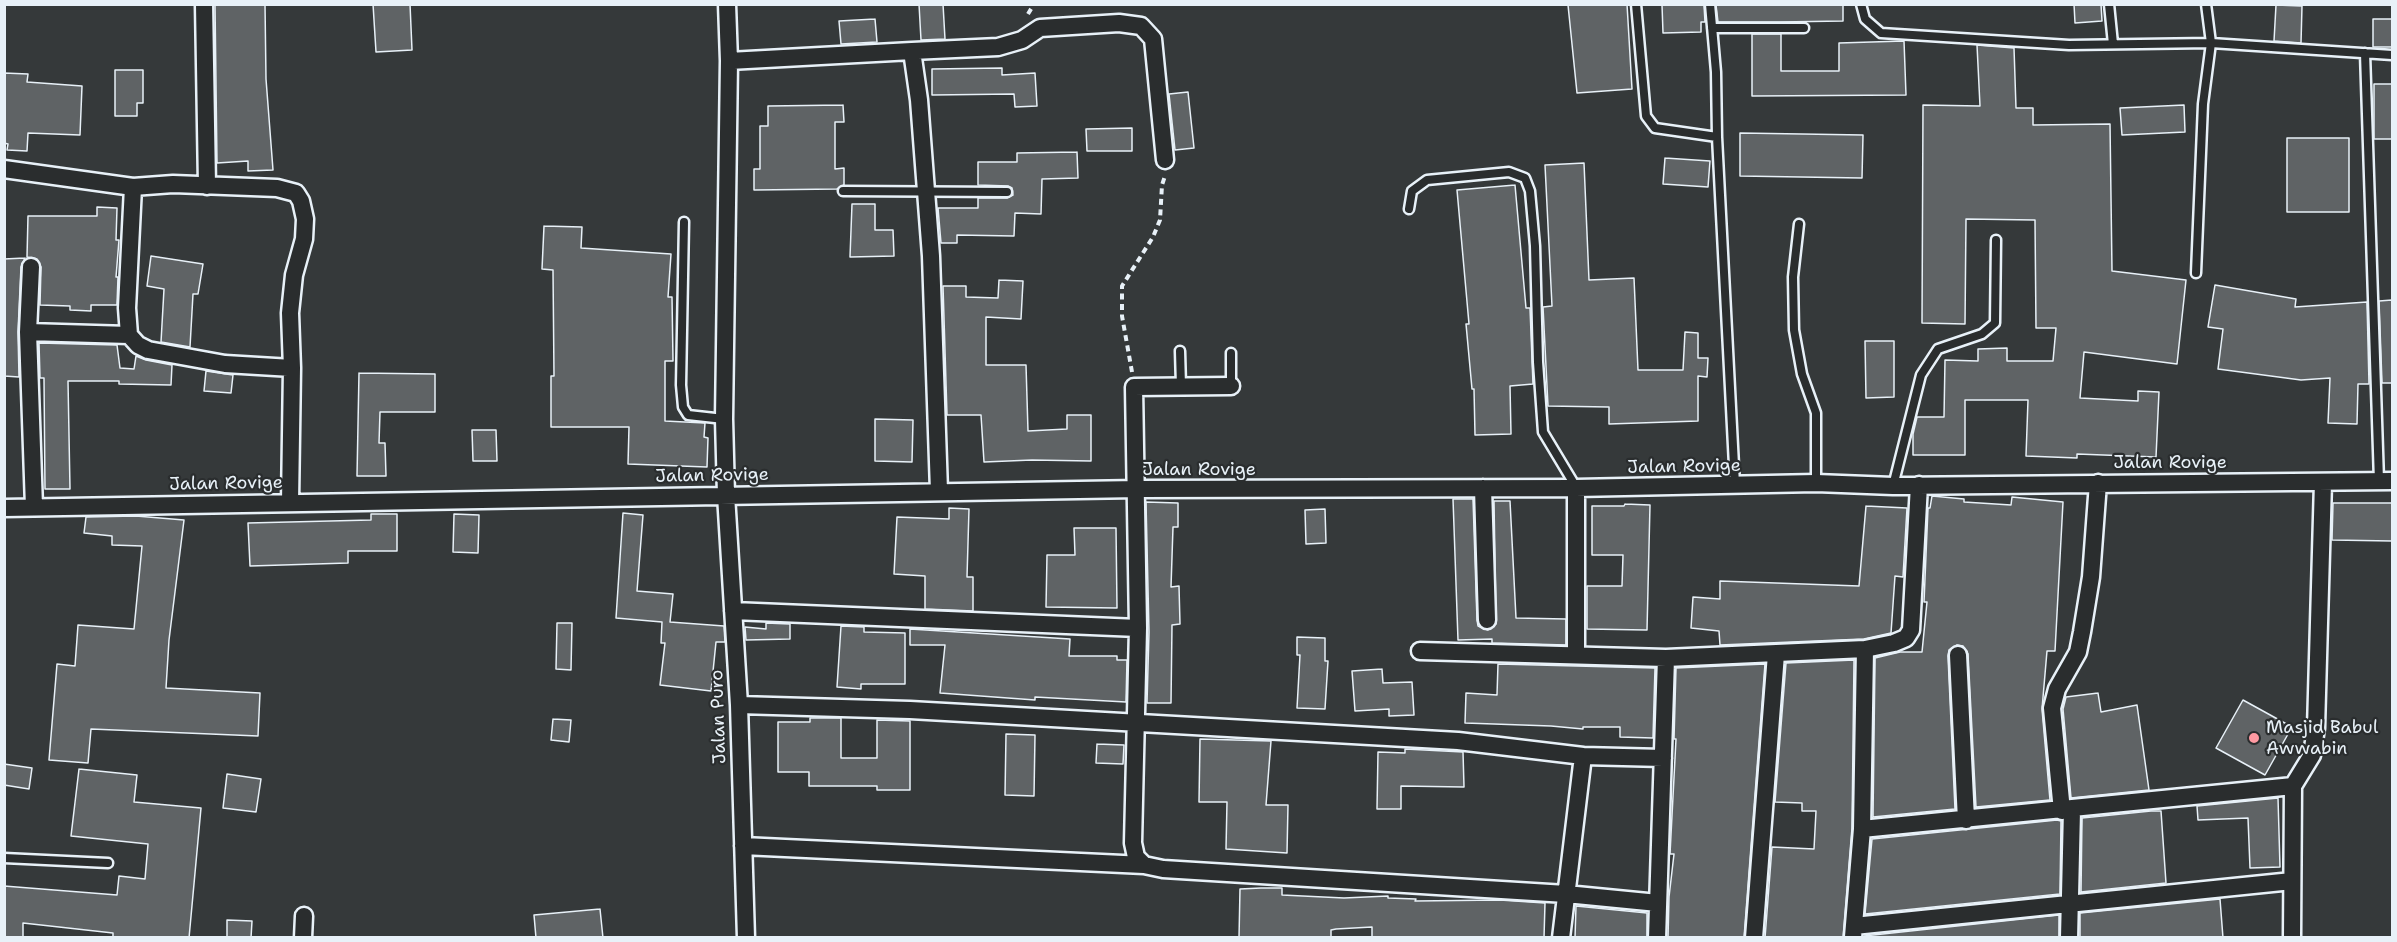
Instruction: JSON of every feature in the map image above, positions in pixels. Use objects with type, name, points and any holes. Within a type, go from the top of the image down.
[{"type":"street","points":[[204,4],[207,186]]},
{"type":"street","name":"Jalan Puro","points":[[727,4],[729,61],[724,419],[726,495],[740,705],[746,938]]},
{"type":"street","points":[[729,61],[998,47],[1022,40],[1040,28],[1119,23],[1141,26],[1153,39],[1165,160]]},
{"type":"street","points":[[912,51],[919,100],[931,256],[939,491]]},
{"type":"street","points":[[4,168],[133,187],[173,184],[277,188],[296,193],[301,201],[305,219],[304,239],[294,275],[290,313],[292,368],[290,502]]},
{"type":"street","points":[[133,187],[127,308],[129,335],[138,345],[148,350],[225,364],[292,368]]},
{"type":"street","points":[[31,267],[28,332],[34,507]]},
{"type":"street","points":[[28,332],[129,335]]},
{"type":"street","points":[[1144,865],[1136,857],[1133,843],[1138,628],[1138,489],[1134,387],[1231,386]]},
{"type":"street","name":"Jalan Rovige","points":[[4,508],[939,491],[1576,488],[1816,483],[1893,486],[2386,481]]},
{"type":"street","points":[[2292,938],[2293,786],[2312,755],[2316,728],[2323,482]]},
{"type":"street","points":[[2069,938],[2067,810],[2052,708],[2057,689],[2078,652],[2091,577],[2098,483]]},
{"type":"street","points":[[1420,651],[1666,658],[1865,649],[1894,643],[1906,638],[1911,630],[1920,485]]},
{"type":"street","points":[[1483,488],[1487,620]]},
{"type":"street","points":[[1576,488],[1576,655]]},
{"type":"street","points":[[733,611],[1138,628]]},
{"type":"street","points":[[1865,649],[1862,829],[1853,932],[2069,904],[2292,881]]},
{"type":"street","points":[[1754,938],[1776,654]]},
{"type":"street","points":[[1958,655],[1966,820]]},
{"type":"street","points":[[1657,938],[1666,658]]},
{"type":"street","points":[[740,705],[910,710],[1458,741],[1583,756],[1664,758]]},
{"type":"street","points":[[1561,938],[1583,756]]},
{"type":"street","points":[[1862,829],[2293,786]]},
{"type":"street","points":[[743,846],[1144,865],[1162,869],[1566,894],[1658,903]]},
{"type":"street","points":[[303,938],[304,916]]},
{"type":"lane","points":[[1636,4],[1646,116],[1655,128],[1717,137]]},
{"type":"lane","points":[[1710,4],[1716,72],[1717,137],[1735,485]]},
{"type":"lane","points":[[1861,4],[1865,19],[1881,33],[2069,45],[2211,43],[2392,55]]},
{"type":"lane","points":[[2109,4],[2113,44]]},
{"type":"lane","points":[[2196,273],[2203,104],[2211,43],[2206,4]]},
{"type":"lane","points":[[1712,28],[1804,28]]},
{"type":"lane","points":[[2365,53],[2386,481]]},
{"type":"lane","points":[[1409,209],[1412,191],[1427,180],[1509,172],[1525,178],[1530,191],[1535,246],[1538,362],[1543,432],[1576,488]]},
{"type":"lane","points":[[843,191],[1007,192]]},
{"type":"lane","points":[[684,222],[681,385],[683,407],[688,416],[724,419]]},
{"type":"lane","points":[[1799,224],[1793,277],[1794,330],[1802,374],[1816,413],[1816,483]]},
{"type":"lane","points":[[1893,486],[1921,375],[1938,350],[1982,334],[1995,323],[1996,240]]},
{"type":"lane","points":[[1180,351],[1181,386]]},
{"type":"lane","points":[[1231,353],[1231,386]]},
{"type":"lane","points":[[4,858],[108,863]]},
{"type":"path","points":[[1134,387],[1122,316],[1122,286],[1154,237],[1160,220],[1165,160]]},
{"type":"building","points":[[215,4],[265,4],[266,79],[273,170],[248,171],[248,161],[217,163]]},
{"type":"building","points":[[373,4],[410,4],[412,50],[376,52]]},
{"type":"building","points":[[919,4],[943,4],[945,39],[921,40]]},
{"type":"building","points":[[1627,4],[1632,89],[1577,93],[1568,5]]},
{"type":"building","points":[[1843,4],[1843,21],[1780,22],[1718,22],[1716,5]]},
{"type":"building","points":[[2074,4],[2101,4],[2102,21],[2075,23]]},
{"type":"building","points":[[1662,5],[1704,5],[1705,22],[1701,22],[1701,32],[1663,33]]},
{"type":"building","points":[[2276,5],[2302,6],[2301,43],[2274,41]]},
{"type":"building","points":[[875,19],[877,42],[841,44],[839,21]]},
{"type":"building","points":[[2373,19],[2392,19],[2392,47],[2373,47]]},
{"type":"building","points":[[1752,34],[1781,34],[1781,71],[1839,71],[1839,43],[1904,41],[1906,95],[1752,96]]},
{"type":"building","points":[[1977,45],[2014,48],[2016,108],[2033,108],[2033,125],[2110,124],[2112,271],[2186,280],[2177,364],[2084,352],[2080,398],[2138,401],[2138,391],[2159,392],[2156,457],[2077,454],[2077,458],[2026,456],[2028,400],[1965,400],[1965,455],[1913,455],[1913,434],[1917,417],[1944,417],[1945,360],[1978,361],[1978,349],[2007,348],[2007,361],[2053,361],[2056,328],[2036,328],[2035,220],[1966,219],[1965,324],[1922,323],[1923,105],[1980,106]]},
{"type":"building","points":[[1002,68],[1002,75],[1035,73],[1037,106],[1015,107],[1014,94],[932,95],[932,69]]},
{"type":"building","points":[[115,70],[143,70],[143,103],[137,103],[137,116],[115,116]]},
{"type":"building","points":[[4,73],[28,74],[27,82],[82,86],[80,135],[28,133],[27,151],[7,150],[8,144],[4,143]]},
{"type":"building","points":[[2374,84],[2392,84],[2392,139],[2374,139]]},
{"type":"building","points":[[1188,92],[1194,148],[1175,150],[1169,94]]},
{"type":"building","points":[[843,105],[844,122],[835,122],[835,169],[844,168],[844,185],[837,189],[754,190],[754,169],[760,169],[760,126],[768,126],[768,106]]},
{"type":"building","points":[[2184,105],[2185,132],[2122,135],[2120,108]]},
{"type":"building","points":[[1132,128],[1132,151],[1087,151],[1086,129]]},
{"type":"building","points":[[1740,133],[1863,135],[1862,178],[1740,176]]},
{"type":"building","points":[[2287,138],[2349,138],[2349,212],[2287,212]]},
{"type":"building","points":[[1077,152],[1078,178],[1042,179],[1041,214],[1015,213],[1014,236],[957,235],[957,243],[941,243],[938,208],[978,208],[978,198],[1007,198],[1013,195],[1012,188],[1008,186],[978,185],[978,162],[1017,162],[1017,153]]},
{"type":"building","points":[[1665,158],[1710,161],[1708,187],[1663,184]]},
{"type":"building","points":[[1584,163],[1589,280],[1634,278],[1638,370],[1683,370],[1685,332],[1698,333],[1698,358],[1708,358],[1707,377],[1698,376],[1698,421],[1609,424],[1609,407],[1548,406],[1543,307],[1552,306],[1545,165]]},
{"type":"building","points":[[1515,185],[1526,308],[1530,308],[1533,384],[1510,386],[1511,434],[1475,435],[1474,389],[1472,389],[1466,324],[1469,324],[1457,190]]},
{"type":"building","points":[[852,204],[875,204],[875,230],[893,230],[894,256],[850,257]]},
{"type":"building","points":[[97,207],[117,208],[116,240],[119,240],[116,277],[118,277],[117,305],[91,305],[91,311],[70,310],[70,306],[40,305],[41,267],[37,259],[27,257],[28,216],[97,216]]},
{"type":"building","points":[[544,226],[582,227],[581,248],[671,254],[668,297],[672,297],[673,361],[665,361],[665,421],[705,423],[704,437],[708,438],[707,467],[628,464],[629,427],[551,427],[551,376],[554,376],[553,270],[542,269]]},
{"type":"building","points":[[151,256],[203,264],[198,294],[193,294],[190,347],[161,342],[164,289],[147,286]]},
{"type":"building","points":[[25,258],[21,267],[18,332],[19,377],[4,376],[4,259]]},
{"type":"building","points":[[999,280],[1023,281],[1021,319],[986,317],[986,365],[1026,365],[1028,431],[1067,429],[1067,415],[1091,415],[1091,461],[984,462],[981,415],[947,415],[943,286],[966,286],[966,297],[998,298]]},
{"type":"building","points":[[2215,285],[2296,299],[2295,307],[2367,302],[2369,384],[2358,384],[2357,424],[2328,423],[2330,378],[2301,380],[2218,369],[2223,329],[2208,327]]},
{"type":"building","points":[[2392,300],[2392,383],[2382,383],[2379,301]]},
{"type":"building","points":[[1865,341],[1894,341],[1894,397],[1866,398]]},
{"type":"building","points":[[39,343],[117,345],[120,368],[134,369],[136,356],[172,365],[171,385],[119,384],[119,381],[68,381],[70,489],[45,489],[44,378],[40,378]]},
{"type":"building","points":[[206,371],[233,375],[231,393],[204,391]]},
{"type":"building","points":[[359,373],[435,374],[435,412],[380,412],[379,443],[385,443],[386,476],[357,476]]},
{"type":"building","points":[[875,419],[913,420],[912,462],[875,461]]},
{"type":"building","points":[[472,430],[496,430],[497,461],[473,461]]},
{"type":"building","points":[[1932,496],[1964,499],[1964,502],[2011,505],[2012,497],[2063,502],[2055,651],[2047,651],[2042,709],[2050,800],[1976,807],[1968,654],[1963,646],[1957,645],[1949,650],[1948,656],[1955,809],[1873,817],[1875,658],[1900,652],[1922,652],[1927,602],[1924,602],[1928,508],[1930,508]]},
{"type":"building","points":[[1453,499],[1473,499],[1478,626],[1488,630],[1496,624],[1494,501],[1510,501],[1516,618],[1566,619],[1566,645],[1492,643],[1492,639],[1458,640]]},
{"type":"building","points":[[1146,502],[1178,503],[1178,527],[1173,527],[1171,587],[1179,586],[1180,624],[1172,625],[1171,703],[1147,703],[1149,632]]},
{"type":"building","points":[[2333,503],[2392,503],[2392,541],[2332,540]]},
{"type":"building","points":[[1625,504],[1650,505],[1647,630],[1587,629],[1587,586],[1622,586],[1623,555],[1592,555],[1592,506],[1624,506]]},
{"type":"building","points":[[1866,506],[1907,508],[1903,577],[1895,576],[1891,633],[1864,639],[1720,645],[1719,631],[1691,628],[1693,597],[1720,599],[1720,581],[1859,586]]},
{"type":"building","points":[[949,508],[969,509],[967,577],[973,577],[973,611],[925,609],[925,576],[894,574],[897,517],[949,519]]},
{"type":"building","points":[[1325,509],[1326,543],[1306,544],[1305,510]]},
{"type":"building","points":[[623,513],[643,515],[637,591],[673,594],[670,622],[724,626],[725,642],[716,642],[711,691],[660,685],[665,643],[661,643],[662,622],[616,618]]},
{"type":"building","points":[[371,514],[397,514],[397,551],[348,551],[348,563],[250,566],[248,523],[371,520]]},
{"type":"building","points":[[454,514],[479,515],[478,553],[453,552]]},
{"type":"building","points":[[136,516],[184,520],[169,640],[166,688],[260,693],[258,736],[91,729],[88,763],[49,760],[57,664],[75,666],[78,625],[134,629],[142,546],[112,545],[112,536],[84,533],[86,517]]},
{"type":"building","points":[[1074,528],[1116,528],[1117,608],[1046,607],[1047,555],[1075,555]]},
{"type":"building","points":[[557,623],[572,623],[571,670],[556,669]]},
{"type":"building","points":[[766,623],[790,624],[790,639],[746,640],[745,627],[766,629]]},
{"type":"building","points":[[841,626],[864,627],[864,632],[905,633],[905,684],[861,684],[861,689],[837,687]]},
{"type":"building","points":[[910,629],[1070,639],[1069,656],[1117,656],[1117,660],[1127,660],[1126,702],[1035,697],[1035,700],[940,693],[945,645],[910,645]]},
{"type":"building","points":[[1297,637],[1325,638],[1325,661],[1328,661],[1325,709],[1297,708],[1300,655],[1297,655]]},
{"type":"building","points":[[1854,660],[1852,828],[1843,938],[1765,938],[1772,847],[1814,849],[1816,811],[1802,811],[1802,803],[1775,802],[1786,663]]},
{"type":"building","points":[[1498,664],[1655,668],[1653,738],[1620,737],[1620,727],[1583,727],[1583,729],[1465,723],[1466,693],[1497,695]]},
{"type":"building","points":[[1765,664],[1744,938],[1668,938],[1669,897],[1674,854],[1670,854],[1676,739],[1674,739],[1676,668]]},
{"type":"building","points":[[1382,669],[1383,683],[1412,682],[1414,715],[1389,716],[1389,709],[1355,711],[1352,671]]},
{"type":"building","points":[[2098,693],[2101,712],[2137,705],[2149,790],[2071,798],[2063,709],[2066,697]]},
{"type":"building","name":"Masjid Babul Awwabin","points":[[2243,700],[2292,727],[2265,775],[2216,748]]},
{"type":"building","points":[[810,718],[841,718],[841,758],[877,758],[877,720],[910,721],[910,790],[877,790],[877,786],[809,786],[809,772],[778,772],[778,722],[810,722]]},
{"type":"building","points":[[553,719],[571,720],[569,742],[551,740]]},
{"type":"building","points":[[1006,734],[1035,735],[1034,796],[1005,795]]},
{"type":"building","points":[[1200,739],[1271,741],[1266,805],[1288,805],[1287,853],[1226,849],[1227,802],[1199,802]]},
{"type":"building","points":[[1097,744],[1124,745],[1123,764],[1096,763]]},
{"type":"building","points":[[1405,749],[1463,752],[1464,787],[1401,786],[1401,809],[1377,809],[1378,752],[1405,753]]},
{"type":"building","points":[[4,764],[32,768],[29,789],[4,785]]},
{"type":"building","points":[[79,769],[137,775],[134,802],[201,808],[189,938],[113,938],[113,933],[23,923],[23,938],[4,938],[4,886],[117,895],[119,876],[145,879],[148,844],[71,836]]},
{"type":"building","points":[[227,774],[261,779],[256,812],[223,808]]},
{"type":"building","points":[[2278,798],[2280,867],[2250,868],[2248,818],[2198,820],[2197,806]]},
{"type":"building","points":[[2161,811],[2166,883],[2081,892],[2082,818]]},
{"type":"building","points":[[2061,821],[2060,894],[1865,914],[1872,839]]},
{"type":"building","points":[[1282,888],[1282,895],[1344,898],[1388,896],[1388,898],[1416,899],[1415,901],[1500,900],[1545,903],[1544,938],[1372,938],[1372,927],[1331,930],[1331,938],[1239,938],[1240,889]]},
{"type":"building","points":[[2220,899],[2223,938],[2080,938],[2080,913]]},
{"type":"building","points":[[1576,906],[1647,913],[1647,938],[1575,938]]},
{"type":"building","points":[[600,909],[603,938],[536,938],[534,915]]},
{"type":"building","points":[[2059,915],[2059,938],[1863,938],[1864,936]]},
{"type":"building","points":[[227,920],[252,921],[251,938],[227,938]]},
{"type":"place","name":"Masjid Babul Awwabin","points":[[2254,738]]}]
